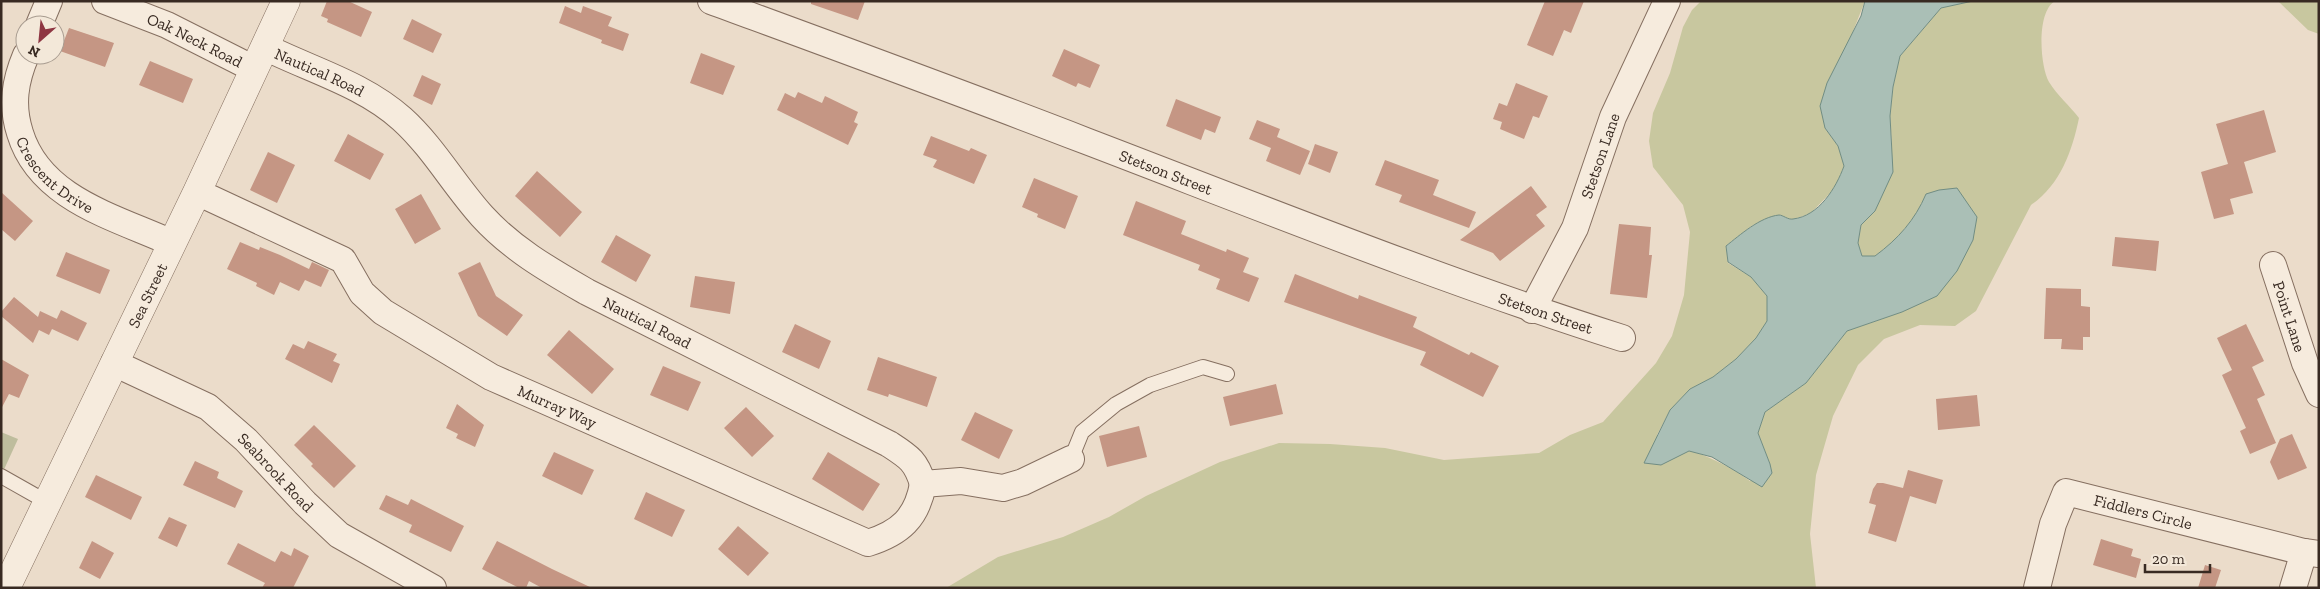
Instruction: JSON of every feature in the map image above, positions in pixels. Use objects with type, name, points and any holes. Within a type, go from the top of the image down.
[{"type":"street","points":[[43,15],[49,1]]},
{"type":"street","name":"Oak Neck Road","points":[[104,1],[260,58]]},
{"type":"street","name":"Sea Street","points":[[6,588],[197,192],[286,1]]},
{"type":"street","name":"Stetson Street","points":[[711,1],[1532,310],[1622,338]]},
{"type":"street","name":"Stetson Lane","points":[[1532,310],[1575,228],[1613,117],[1667,1]]},
{"type":"street","name":"Nautical Road","points":[[260,58],[300,64],[322,71],[355,87],[402,119],[423,141],[482,215],[506,240],[544,267],[587,292],[889,444],[911,459],[918,468],[923,484]]},
{"type":"street","name":"Crescent Drive","points":[[22,65],[14,92],[16,115],[23,142],[42,174],[56,186],[87,205],[172,243]]},
{"type":"street","name":"Murray Way","points":[[197,192],[343,260],[362,293],[383,312],[491,377],[868,542],[896,532],[917,504],[923,484]]},
{"type":"street","name":"Point Lane","points":[[2273,265],[2305,363],[2319,394]]},
{"type":"street","name":"Seabrook Road","points":[[114,363],[208,407],[246,440],[305,503],[339,534],[433,588]]},
{"type":"street","points":[[923,484],[962,481],[1003,488],[1023,482],[1072,459]]},
{"type":"street","name":"Fiddlers Circle","points":[[2037,588],[2053,524],[2066,492],[2311,553]]},
{"type":"street","points":[[2293,588],[2311,553]]},
{"type":"lane","points":[[1072,459],[1082,432],[1090,424],[1116,404],[1141,390],[1202,367],[1226,374]]},
{"type":"lane","points":[[1,476],[47,502]]},
{"type":"green space","points":[[1701,1],[1865,1],[1850,39],[1825,128],[1838,146],[1844,166],[1835,188],[1811,213],[1792,220],[1779,215],[1753,225],[1726,246],[1728,263],[1751,277],[1767,296],[1767,321],[1756,338],[1736,359],[1713,377],[1690,389],[1670,410],[1657,435],[1716,461],[1750,481],[1770,464],[1758,433],[1765,412],[1806,383],[1847,331],[1902,312],[1926,194],[1918,212],[1894,242],[1875,256],[1862,256],[1858,243],[1861,225],[1875,211],[1892,145],[1890,116],[1893,87],[1900,56],[1941,8],[1973,1],[2055,1],[2049,7],[2042,27],[2043,64],[2049,82],[2079,118],[2073,143],[2063,167],[2050,188],[2031,205],[1976,311],[1955,326],[1920,325],[1884,339],[1858,365],[1833,416],[1816,475],[1810,534],[1816,588],[946,588],[998,557],[1063,537],[1109,517],[1146,496],[1220,462],[1279,443],[1385,448],[1444,460],[1539,453],[1570,435],[1603,422],[1656,363],[1672,336],[1684,295],[1690,232],[1683,205],[1653,167],[1649,141],[1653,113],[1670,73],[1683,27],[1692,10]]},
{"type":"green space","points":[[2278,1],[2319,1],[2319,34],[2308,30]]},
{"type":"green space","points":[[1,432],[18,439],[1,476]]},
{"type":"shaded area","points":[[1865,1],[1973,1],[1941,8],[1900,56],[1893,87],[1890,116],[1893,172],[1875,211],[1861,225],[1858,243],[1862,256],[1875,256],[1883,250],[1911,221],[1926,194],[1939,190],[1957,188],[1977,217],[1973,240],[1957,271],[1937,296],[1902,312],[1847,331],[1806,383],[1765,412],[1758,433],[1772,473],[1762,487],[1712,457],[1689,451],[1661,465],[1644,463],[1670,410],[1690,389],[1713,377],[1736,359],[1756,338],[1767,321],[1767,296],[1751,277],[1728,262],[1726,246],[1751,227],[1772,216],[1779,215],[1793,219],[1811,213],[1825,200],[1841,174],[1844,166],[1838,146],[1825,128],[1820,106],[1827,83],[1861,16]]},
{"type":"building","points":[[327,1],[348,1],[372,12],[361,37],[327,22],[328,19],[321,16]]},
{"type":"building","points":[[811,1],[865,1],[858,20],[811,4]]},
{"type":"building","points":[[1545,1],[1584,1],[1571,33],[1564,30],[1553,56],[1527,45]]},
{"type":"building","points":[[565,6],[581,13],[583,6],[612,17],[608,26],[629,34],[623,51],[601,43],[602,40],[559,23]]},
{"type":"building","points":[[412,19],[442,34],[433,53],[403,39]]},
{"type":"building","points":[[69,28],[114,43],[105,67],[65,53],[65,38]]},
{"type":"building","points":[[1064,49],[1100,65],[1090,88],[1078,83],[1076,87],[1052,76]]},
{"type":"building","points":[[701,53],[735,66],[723,95],[690,83]]},
{"type":"building","points":[[150,61],[193,79],[183,103],[139,85]]},
{"type":"building","points":[[422,75],[441,84],[432,105],[413,96]]},
{"type":"building","points":[[1516,83],[1548,96],[1539,118],[1533,116],[1524,139],[1500,129],[1502,122],[1493,119],[1499,103],[1507,106]]},
{"type":"building","points":[[798,92],[822,103],[825,96],[858,112],[854,122],[858,124],[848,145],[777,110],[785,93],[795,98]]},
{"type":"building","points":[[1176,99],[1221,117],[1215,133],[1205,129],[1201,140],[1166,126]]},
{"type":"building","points":[[2264,110],[2276,152],[2244,162],[2253,193],[2230,199],[2234,214],[2214,219],[2201,172],[2228,164],[2216,124]]},
{"type":"building","points":[[1257,120],[1280,129],[1277,137],[1310,151],[1300,175],[1266,161],[1271,148],[1249,139]]},
{"type":"building","points":[[348,134],[384,154],[370,180],[334,161]]},
{"type":"building","points":[[931,136],[969,151],[971,148],[987,155],[974,184],[933,167],[937,160],[923,155]]},
{"type":"building","points":[[1315,144],[1338,152],[1330,173],[1308,164]]},
{"type":"building","points":[[268,152],[295,165],[277,203],[250,190]]},
{"type":"building","points":[[1385,160],[1439,180],[1433,195],[1476,212],[1469,228],[1399,202],[1402,195],[1375,185]]},
{"type":"building","points":[[537,171],[582,212],[560,237],[515,196]]},
{"type":"building","points":[[1034,178],[1078,196],[1065,229],[1037,217],[1038,214],[1022,207]]},
{"type":"building","points":[[1531,186],[1547,207],[1536,215],[1545,226],[1500,261],[1493,253],[1460,240]]},
{"type":"building","points":[[1,192],[33,221],[15,241],[1,229]]},
{"type":"building","points":[[421,194],[441,229],[415,244],[395,209]]},
{"type":"building","points":[[1136,201],[1186,221],[1181,234],[1226,252],[1227,249],[1249,258],[1243,272],[1259,278],[1249,302],[1216,289],[1220,279],[1198,270],[1200,265],[1123,235]]},
{"type":"building","points":[[1619,224],[1651,227],[1649,255],[1652,255],[1647,298],[1610,294]]},
{"type":"building","points":[[616,235],[651,255],[636,282],[601,262]]},
{"type":"building","points":[[2115,237],[2159,241],[2156,271],[2112,266]]},
{"type":"building","points":[[240,242],[259,250],[260,247],[309,269],[312,262],[329,270],[321,287],[305,280],[299,291],[280,282],[274,295],[256,286],[257,283],[227,269]]},
{"type":"building","points":[[66,252],[110,270],[100,294],[56,276]]},
{"type":"building","points":[[480,262],[496,296],[523,315],[507,336],[478,316],[458,273]]},
{"type":"building","points":[[1295,274],[1358,299],[1359,295],[1417,317],[1413,327],[1469,355],[1471,352],[1499,366],[1483,397],[1420,365],[1426,352],[1284,302]]},
{"type":"building","points":[[695,276],[735,282],[730,314],[690,307]]},
{"type":"building","points":[[2046,288],[2081,289],[2081,306],[2090,307],[2090,337],[2083,337],[2083,350],[2061,349],[2062,339],[2044,339]]},
{"type":"building","points":[[14,297],[38,317],[40,311],[57,319],[49,335],[39,330],[33,343],[1,316],[1,312]]},
{"type":"building","points":[[61,310],[87,323],[78,341],[52,329]]},
{"type":"building","points":[[795,324],[831,341],[819,369],[782,352]]},
{"type":"building","points":[[2246,324],[2264,361],[2252,367],[2265,395],[2257,399],[2276,443],[2250,454],[2240,431],[2246,428],[2222,375],[2232,370],[2217,338]]},
{"type":"building","points":[[569,330],[614,369],[592,394],[547,355]]},
{"type":"building","points":[[308,341],[337,354],[333,361],[340,364],[332,383],[285,359],[293,344],[304,349]]},
{"type":"building","points":[[878,357],[937,377],[927,407],[889,394],[888,397],[867,390]]},
{"type":"building","points":[[1,359],[29,375],[19,398],[9,394],[1,409]]},
{"type":"building","points":[[663,366],[701,382],[688,411],[650,395]]},
{"type":"building","points":[[1276,384],[1283,414],[1230,426],[1223,397]]},
{"type":"building","points":[[1977,395],[1980,426],[1938,430],[1936,399]]},
{"type":"building","points":[[457,404],[484,425],[475,447],[456,438],[458,434],[446,428]]},
{"type":"building","points":[[746,407],[774,436],[752,457],[724,428]]},
{"type":"building","points":[[975,412],[1013,430],[999,459],[961,440]]},
{"type":"building","points":[[314,425],[356,466],[334,488],[311,466],[313,464],[294,445]]},
{"type":"building","points":[[1139,426],[1147,457],[1107,467],[1099,436]]},
{"type":"building","points":[[2292,434],[2307,468],[2278,480],[2270,462],[2280,439]]},
{"type":"building","points":[[554,452],[594,470],[582,495],[542,476]]},
{"type":"building","points":[[828,452],[880,484],[863,511],[812,479]]},
{"type":"building","points":[[195,461],[219,472],[217,478],[243,491],[235,508],[183,485]]},
{"type":"building","points":[[1908,470],[1943,480],[1936,504],[1910,496],[1896,542],[1868,533],[1876,505],[1869,503],[1873,489],[1877,483],[1903,488]]},
{"type":"building","points":[[96,475],[142,497],[131,520],[85,497]]},
{"type":"building","points":[[646,492],[685,510],[672,537],[634,519]]},
{"type":"building","points":[[386,495],[408,505],[411,499],[464,526],[451,552],[409,532],[412,525],[379,509]]},
{"type":"building","points":[[169,517],[187,525],[177,547],[158,538]]},
{"type":"building","points":[[738,526],[769,553],[748,576],[718,549]]},
{"type":"building","points":[[2101,539],[2133,549],[2131,556],[2141,559],[2136,578],[2093,565]]},
{"type":"building","points":[[92,541],[114,553],[100,579],[79,568]]},
{"type":"building","points":[[497,541],[592,588],[542,588],[529,581],[526,588],[519,588],[482,569]]},
{"type":"building","points":[[238,543],[275,562],[281,551],[291,556],[294,548],[309,556],[293,588],[262,588],[265,583],[227,564]]},
{"type":"building","points":[[2205,565],[2221,570],[2215,588],[2198,588]]}]
